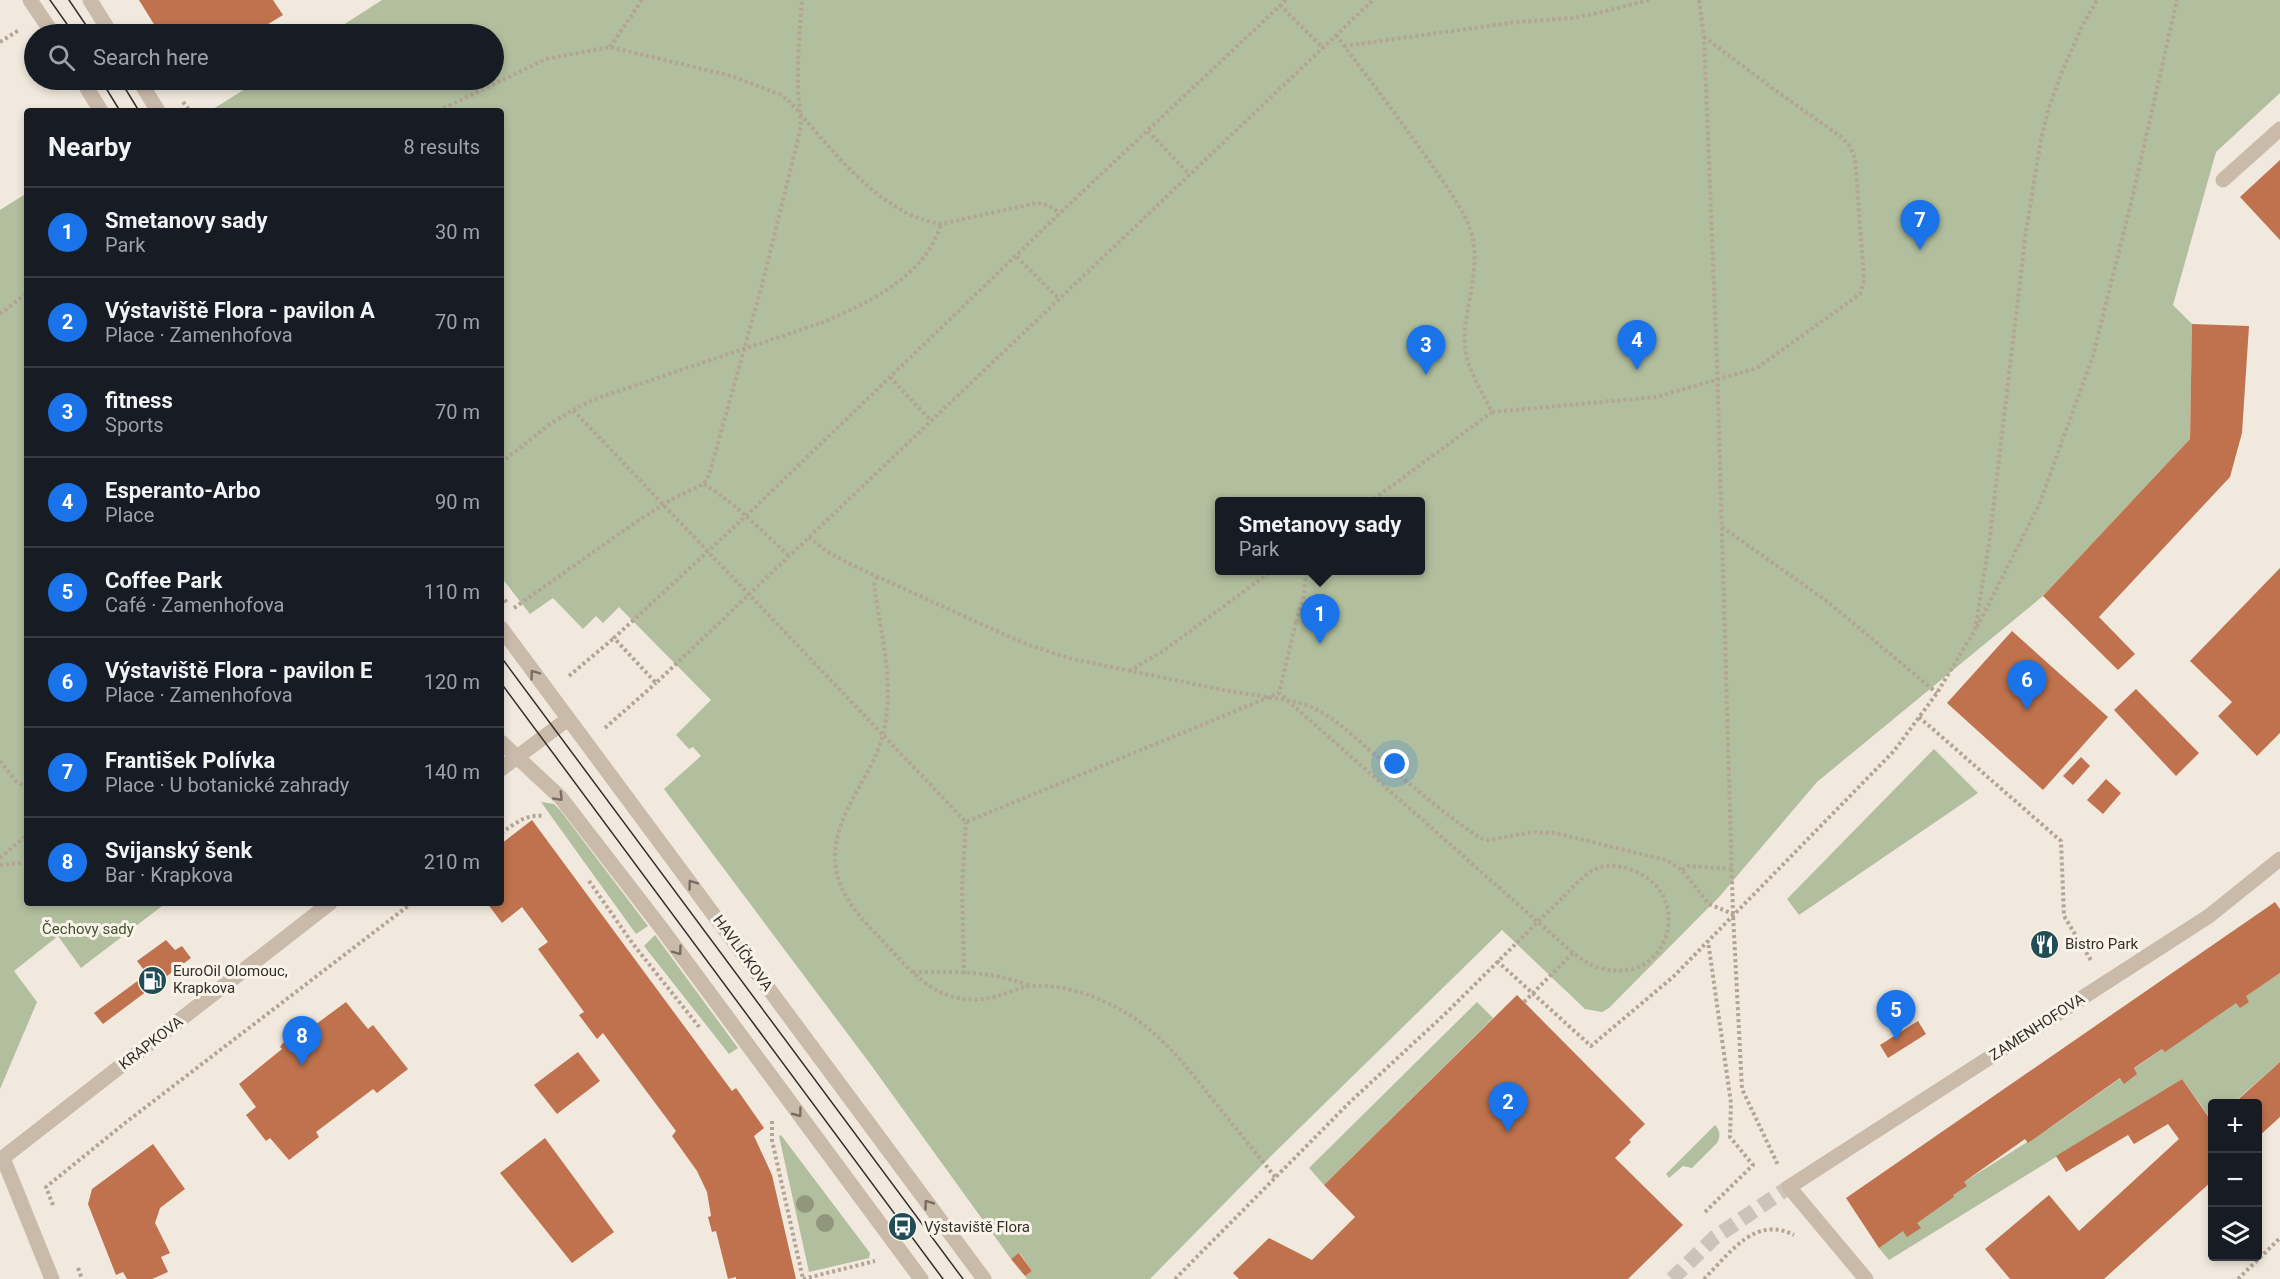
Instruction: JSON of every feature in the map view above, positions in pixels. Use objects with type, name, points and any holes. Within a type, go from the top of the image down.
[{"type":"street","points":[[30,0],[46,24]]},
{"type":"street","points":[[90,0],[105,24]]},
{"type":"street","points":[[88,90],[99,108]]},
{"type":"street","points":[[145,90],[156,108]]},
{"type":"street","points":[[2223,180],[2280,129]]},
{"type":"street","name":"HAVLÍČKOVA","points":[[504,632],[984,1279]]},
{"type":"street","points":[[504,767],[568,719]]},
{"type":"street","points":[[504,745],[561,798],[662,928],[921,1279]]},
{"type":"street","name":"ZAMENHOFOVA","points":[[1789,1187],[2210,916],[2280,860]]},
{"type":"street","name":"KRAPKOVA","points":[[1,1159],[326,906]]},
{"type":"street","points":[[1,1159],[52,1279]]},
{"type":"street","points":[[1789,1187],[1866,1279]]},
{"type":"path","points":[[610,47],[642,0]]},
{"type":"path","points":[[512,610],[636,522],[704,484],[713,464],[794,157],[802,117],[798,91],[802,0]]},
{"type":"path","points":[[563,681],[615,638],[746,516],[1017,257],[1060,213],[1286,0]]},
{"type":"path","points":[[601,731],[656,683],[1373,0]]},
{"type":"path","points":[[1344,46],[1517,22],[1572,18],[1649,0]]},
{"type":"path","points":[[1699,0],[1704,37],[1718,379],[1733,914],[1742,1089],[1789,1187]]},
{"type":"path","points":[[1975,630],[1989,544],[2026,231],[2041,139],[2048,110],[2062,72],[2082,26],[2097,0]]},
{"type":"path","points":[[1497,961],[1591,1046],[1673,977],[1894,751],[1937,693],[1975,630],[2039,506],[2093,356],[2132,199],[2177,0]]},
{"type":"path","points":[[1281,5],[1323,48]]},
{"type":"path","points":[[0,42],[22,28]]},
{"type":"path","points":[[1336,35],[1380,92],[1447,188],[1472,234],[1474,274],[1465,340],[1466,353],[1474,377],[1492,412]]},
{"type":"path","points":[[1375,497],[1492,412],[1656,397],[1757,368],[1860,294],[1864,280],[1855,158],[1849,145],[1840,136],[1704,37]]},
{"type":"path","points":[[504,79],[546,59],[610,47],[732,76],[781,95],[788,100],[864,182],[902,210],[928,222],[941,225],[1036,203],[1048,205],[1060,213]]},
{"type":"path","points":[[444,108],[482,90]]},
{"type":"path","points":[[1148,131],[1190,175]]},
{"type":"path","points":[[504,461],[550,424],[595,399],[788,334],[854,309],[897,281],[915,266],[933,247],[941,225]]},
{"type":"path","points":[[1017,257],[1059,299]]},
{"type":"path","points":[[0,314],[24,295]]},
{"type":"path","points":[[890,377],[932,421]]},
{"type":"path","points":[[573,410],[966,822],[962,887],[964,974]]},
{"type":"path","points":[[704,484],[746,516],[789,556]]},
{"type":"path","points":[[1722,527],[1827,602],[1937,693]]},
{"type":"path","points":[[809,537],[826,551],[877,577],[1046,651],[1105,668],[1298,702],[1320,710],[1480,838],[1488,840],[1533,832],[1555,833],[1666,860],[1682,870],[1709,904],[1733,914]]},
{"type":"path","points":[[1129,671],[1163,651],[1266,575]]},
{"type":"path","points":[[1278,693],[1304,595],[1306,575]]},
{"type":"path","points":[[877,577],[874,585],[888,697],[885,725],[877,753],[842,820],[836,852],[838,881],[869,926],[913,972],[939,991],[965,999],[995,997],[1029,986]]},
{"type":"path","points":[[504,600],[507,604]]},
{"type":"path","points":[[615,638],[656,683]]},
{"type":"path","points":[[966,822],[1278,693]]},
{"type":"path","points":[[1175,1279],[1350,1102],[1445,1014],[1497,961],[1563,898],[1588,871],[1597,867],[1614,865],[1623,866],[1644,875],[1666,901],[1669,926],[1666,938],[1654,957],[1645,965],[1627,971],[1600,969],[1590,964],[1573,952],[1278,693]]},
{"type":"path","points":[[1919,717],[2061,841],[2064,916],[2105,983]]},
{"type":"path","points":[[0,761],[19,784],[24,786]]},
{"type":"path","points":[[504,831],[523,818],[533,815],[543,816]]},
{"type":"path","points":[[0,858],[24,838]]},
{"type":"path","points":[[0,865],[24,862]]},
{"type":"path","points":[[1682,870],[1688,866],[1733,870]]},
{"type":"path","points":[[585,875],[633,944],[702,1031]]},
{"type":"path","points":[[54,1208],[46,1187],[125,1123],[408,906]]},
{"type":"path","points":[[1705,1212],[1753,1165],[1730,1137],[1731,1103],[1708,940]]},
{"type":"path","points":[[1524,1002],[1573,952]]},
{"type":"path","points":[[913,972],[1012,979],[1029,986],[1061,988],[1094,997],[1122,1011],[1150,1029],[1181,1059],[1276,1178]]},
{"type":"path","points":[[767,1115],[772,1121],[772,1140],[803,1279],[881,1260]]},
{"type":"path","points":[[1704,1279],[1753,1233],[1768,1228],[1780,1229],[1794,1235],[1801,1242]]},
{"type":"path","points":[[2238,1279],[2280,1238]]},
{"type":"path","points":[[75,1259],[82,1279]]},
{"type":"green space","points":[[382,0],[2280,0],[2280,93],[2216,152],[2173,305],[2192,324],[2190,439],[2043,596],[1817,782],[1720,896],[1609,1008],[1602,1012],[1585,1009],[1502,930],[1270,1157],[1150,1279],[1027,1279],[1025,1276],[1032,1271],[1020,1253],[1011,1259],[871,1065],[664,789],[701,756],[693,747],[689,749],[676,735],[711,700],[619,607],[603,623],[596,616],[583,629],[553,598],[530,614],[504,581],[504,108],[215,108],[243,90],[504,90],[504,24],[345,24]]},
{"type":"green space","name":"Čechovy sady","points":[[24,195],[24,906],[162,906],[81,968],[58,936],[14,971],[37,1002],[0,1089],[0,210]]},
{"type":"green space","points":[[1934,749],[1978,793],[1799,915],[1787,899]]},
{"type":"green space","points":[[541,802],[554,804],[560,810],[648,926],[636,934]]},
{"type":"green space","points":[[655,935],[738,1048],[729,1054],[644,946]]},
{"type":"green space","points":[[2280,973],[2280,1062],[2238,1099],[2208,1099],[2208,1115],[2182,1079],[1889,1260],[1879,1248],[1964,1182],[2054,1125],[2162,1049]]},
{"type":"green space","points":[[1477,1002],[1493,1018],[1324,1185],[1309,1168]]},
{"type":"green space","points":[[1715,1125],[1719,1133],[1717,1143],[1692,1168],[1683,1166],[1669,1178],[1666,1174]]},
{"type":"green space","points":[[781,1135],[870,1253],[869,1258],[809,1272],[779,1136]]},
{"type":"building","points":[[139,0],[273,0],[283,15],[268,24],[154,24]]},
{"type":"building","points":[[2280,160],[2280,240],[2240,197]]},
{"type":"building","points":[[2192,324],[2249,326],[2242,433],[2230,477],[2099,617],[2135,654],[2118,670],[2043,596],[2190,439]]},
{"type":"building","points":[[2280,568],[2280,733],[2257,756],[2218,716],[2232,702],[2190,661]]},
{"type":"building","points":[[2012,631],[2108,717],[2043,790],[1947,703]]},
{"type":"building","points":[[2136,689],[2199,753],[2176,776],[2114,710]]},
{"type":"building","points":[[2081,757],[2090,766],[2073,785],[2063,776]]},
{"type":"building","points":[[2106,779],[2121,793],[2103,814],[2087,800]]},
{"type":"building","points":[[532,820],[732,1091],[736,1088],[764,1128],[754,1136],[772,1175],[796,1279],[736,1279],[736,1277],[728,1279],[716,1231],[712,1232],[708,1217],[711,1216],[707,1192],[697,1171],[672,1136],[676,1131],[603,1033],[597,1039],[579,1015],[584,1012],[538,949],[548,942],[522,907],[502,923],[489,906],[504,906],[504,842]]},
{"type":"building","points":[[2275,902],[2280,909],[2280,973],[2246,996],[2249,1002],[2240,1008],[2236,1003],[2165,1052],[2162,1049],[2134,1068],[2137,1074],[2124,1084],[2120,1078],[2028,1143],[2025,1139],[1964,1182],[1967,1186],[1917,1223],[1921,1228],[1907,1237],[1903,1231],[1879,1248],[1846,1198]]},
{"type":"building","points":[[166,940],[175,950],[182,946],[191,958],[103,1024],[94,1013],[147,974],[137,961]]},
{"type":"building","points":[[1517,995],[1645,1124],[1615,1158],[1683,1225],[1628,1279],[1239,1279],[1233,1273],[1269,1238],[1312,1260],[1355,1217],[1324,1185]]},
{"type":"building","points":[[346,1002],[368,1029],[373,1025],[408,1069],[377,1093],[373,1089],[316,1132],[319,1137],[289,1160],[270,1138],[266,1141],[246,1115],[256,1107],[239,1084],[282,1049],[280,1047],[282,1044],[295,1034],[300,1036]]},
{"type":"building","points":[[1918,1021],[1926,1034],[1888,1058],[1880,1045]]},
{"type":"building","points":[[578,1052],[600,1081],[557,1114],[534,1085]]},
{"type":"building","points":[[2280,1062],[2280,1117],[2262,1133],[2262,1099],[2239,1099]]},
{"type":"building","points":[[2182,1079],[2208,1116],[2208,1185],[2104,1279],[2010,1279],[1985,1249],[2049,1195],[2079,1231],[2179,1139],[2168,1124],[2134,1144],[2128,1135],[2066,1172],[2056,1156]]},
{"type":"building","points":[[545,1138],[614,1232],[572,1263],[500,1173]]},
{"type":"building","points":[[153,1144],[185,1189],[160,1208],[155,1223],[170,1253],[161,1257],[168,1272],[152,1279],[127,1279],[123,1272],[116,1275],[88,1204],[92,1189]]},
{"type":"building","points":[[1019,1253],[1032,1271],[1025,1276],[1011,1259]]},
{"type":"tunnel","points":[[1672,1279],[1714,1238],[1789,1187]]},
{"type":"tram line","points":[[50,0],[67,24]]},
{"type":"tram line","points":[[69,0],[85,24]]},
{"type":"tram line","points":[[107,90],[118,108]]},
{"type":"tram line","points":[[126,90],[137,108]]},
{"type":"tram line","points":[[504,661],[963,1279]]},
{"type":"tram line","points":[[504,687],[943,1279]]},
{"type":"place","name":"František Polívka","points":[[1920,250]]},
{"type":"place","name":"Esperanto-Arbo","points":[[1637,370]]},
{"type":"place","name":"fitness","points":[[1426,375]]},
{"type":"place","name":"Smetanovy sady","points":[[1320,644]]},
{"type":"place","name":"Výstaviště Flora - pavilon E","points":[[2027,710]]},
{"type":"place","name":"Bistro Park","points":[[2044,944]]},
{"type":"place","name":"EuroOil Olomouc, Krapkova","points":[[152,980]]},
{"type":"place","name":"Coffee Park","points":[[1896,1040]]},
{"type":"place","name":"Svijanský šenk","points":[[302,1066]]},
{"type":"place","name":"Výstaviště Flora - pavilon A","points":[[1508,1132]]},
{"type":"place","name":"Výstaviště Flora","points":[[903,1227]]}]
